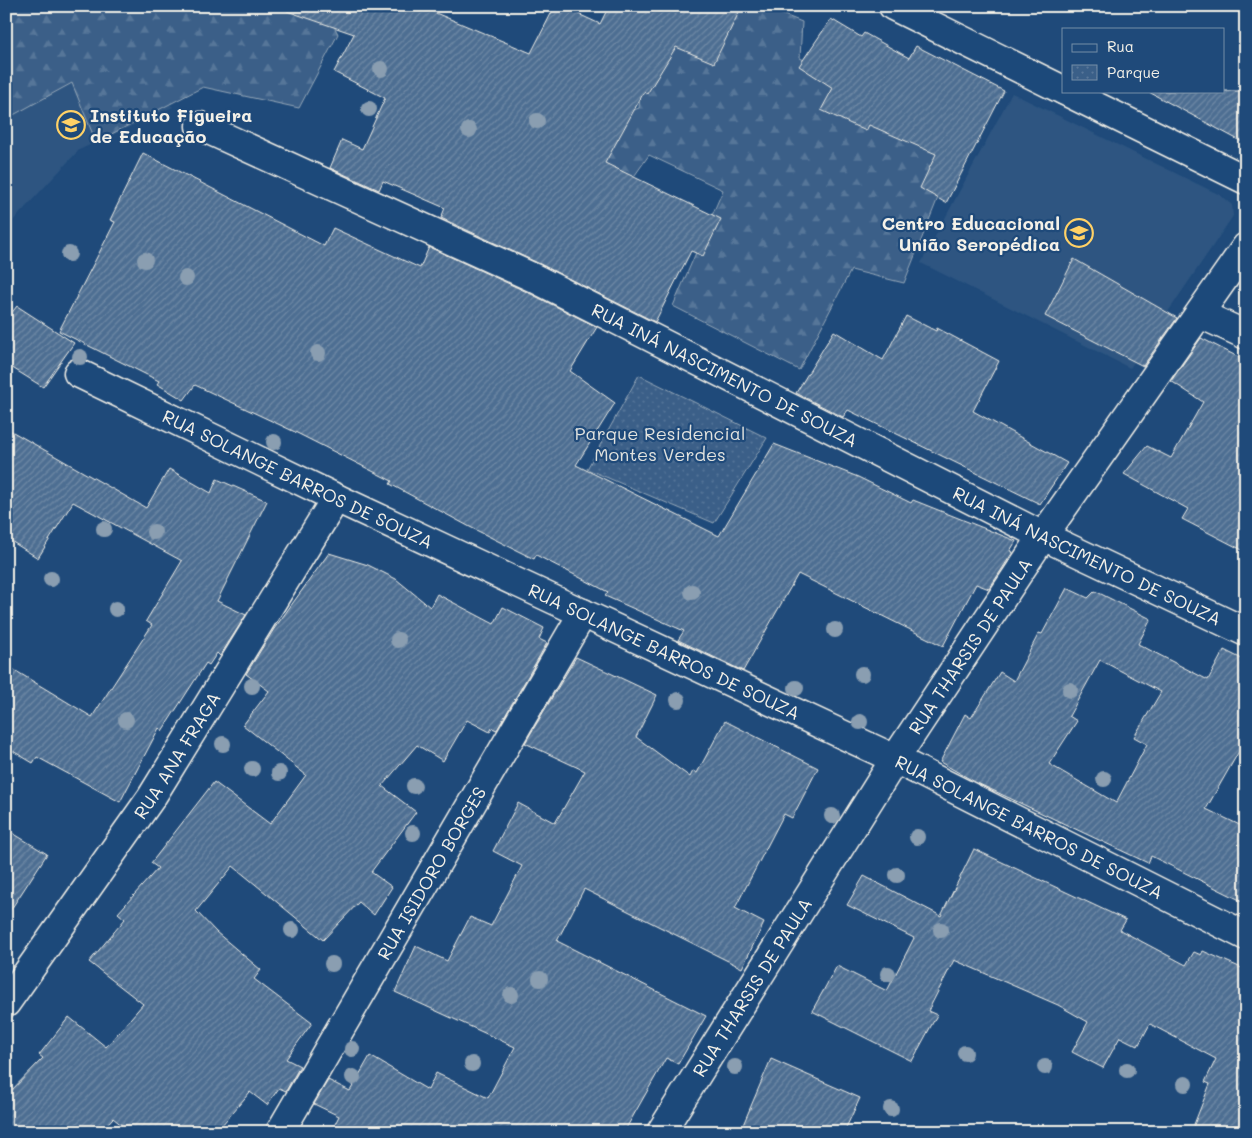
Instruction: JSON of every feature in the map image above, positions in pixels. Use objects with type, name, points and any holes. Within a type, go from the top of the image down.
[{"type":"street","points":[[893,6],[1062,90]]},
{"type":"street","points":[[1066,92],[1246,180]]},
{"type":"street","name":"RUA INÁ NASCIMENTO DE SOUZA","points":[[200,126],[534,278],[1043,536],[1246,632]]},
{"type":"street","name":"RUA THARSIS DE PAULA","points":[[661,1132],[895,758],[1043,536],[1246,247]]},
{"type":"street","points":[[1200,314],[1246,335]]},
{"type":"street","name":"RUA SOLANGE BARROS DE SOUZA","points":[[78,374],[336,498],[895,758],[1246,936]]},
{"type":"street","name":"RUA ANA FRAGA","points":[[6,1002],[151,798],[336,498]]},
{"type":"street","name":"RUA ISIDORO BORGES","points":[[280,1132],[583,613]]},
{"type":"shaded area","name":"Instituto Figueira de Educação","points":[[72,25],[173,107],[79,150],[11,223],[6,222],[6,71]]},
{"type":"shaded area","name":"Centro Educacional União Seropédica","points":[[1012,93],[1220,195],[1232,205],[1233,216],[1130,368],[921,263]]},
{"type":"green space","points":[[6,6],[324,6],[338,34],[299,108],[203,87],[96,142],[72,83],[6,119]]},
{"type":"green space","points":[[681,6],[761,6],[802,22],[800,58],[839,77],[876,99],[953,160],[904,283],[851,270],[799,370],[673,306],[723,190],[649,155],[600,225],[596,125],[639,108],[642,59]]},
{"type":"green space","name":"Parque Residencial Montes Verdes","points":[[639,375],[767,438],[714,523],[587,469]]},
{"type":"building","points":[[288,6],[419,6],[531,53],[555,6],[561,6],[600,24],[609,6],[742,6],[714,63],[676,47],[647,94],[644,92],[605,163],[721,219],[703,256],[691,251],[655,322],[540,264],[441,218],[445,208],[383,181],[379,190],[330,168],[342,140],[362,149],[385,98],[334,72],[354,34],[287,11]]},
{"type":"building","points":[[831,19],[861,37],[864,33],[909,58],[916,46],[1004,91],[946,203],[920,188],[936,154],[869,125],[866,131],[821,110],[833,88],[799,66]]},
{"type":"building","points":[[1246,91],[1246,144],[1149,92]]},
{"type":"building","points":[[143,153],[324,246],[333,228],[420,268],[429,247],[527,292],[597,327],[570,371],[615,403],[576,465],[719,536],[774,444],[858,477],[911,503],[913,500],[1016,541],[1010,551],[1013,552],[989,589],[976,584],[943,646],[798,574],[743,671],[678,640],[684,631],[605,596],[608,592],[536,555],[534,559],[470,527],[390,484],[392,481],[293,431],[195,385],[184,400],[157,384],[159,381],[59,331],[115,222],[110,220]]},
{"type":"building","points":[[1074,259],[1177,318],[1143,366],[1045,316]]},
{"type":"building","points":[[17,306],[74,343],[43,387],[6,364],[6,320]]},
{"type":"building","points":[[906,316],[936,331],[937,328],[999,361],[973,411],[1067,463],[1040,504],[848,410],[843,417],[796,393],[834,331],[883,360]]},
{"type":"building","points":[[1201,338],[1246,361],[1246,552],[1182,519],[1188,509],[1124,474],[1147,446],[1171,458],[1203,402],[1171,381]]},
{"type":"building","points":[[6,428],[146,508],[169,469],[211,493],[217,479],[267,501],[217,601],[246,615],[220,656],[217,653],[209,665],[206,663],[162,731],[159,728],[120,802],[37,757],[33,763],[6,747],[6,665],[92,717],[152,625],[146,621],[182,561],[73,502],[38,558],[6,538]]},
{"type":"building","points":[[329,553],[368,565],[396,579],[430,607],[437,594],[494,624],[503,607],[544,628],[539,639],[547,643],[497,730],[492,728],[490,732],[467,720],[443,761],[417,745],[382,786],[416,812],[371,872],[392,887],[374,915],[359,902],[323,940],[233,866],[196,911],[216,932],[261,970],[254,979],[312,1023],[286,1059],[300,1066],[286,1091],[279,1088],[267,1105],[250,1092],[216,1132],[130,1132],[113,1118],[100,1132],[6,1132],[6,1096],[43,1058],[39,1055],[69,1017],[106,1047],[143,1004],[89,962],[125,919],[118,913],[158,868],[151,863],[214,782],[270,824],[306,775],[243,725],[269,691],[246,674],[274,629]]},
{"type":"building","points":[[1067,588],[1088,598],[1095,591],[1151,619],[1138,644],[1208,680],[1224,650],[1246,661],[1246,739],[1206,809],[1246,828],[1246,903],[1151,856],[1148,863],[975,782],[940,762],[965,714],[971,718],[1000,672],[1014,681],[1039,633],[1042,634]],"holes":[[[1100,660],[1161,692],[1134,737],[1147,744],[1116,803],[1049,764],[1077,721],[1069,716]]]},
{"type":"building","points":[[576,657],[657,695],[636,737],[690,777],[693,771],[697,773],[725,721],[818,768],[792,818],[784,814],[735,908],[764,923],[742,968],[584,889],[557,941],[706,1016],[678,1064],[666,1058],[624,1132],[331,1132],[339,1116],[314,1104],[328,1080],[350,1091],[370,1056],[428,1090],[436,1073],[488,1098],[515,1047],[395,992],[416,946],[447,961],[470,917],[491,926],[522,866],[493,851],[518,803],[555,823],[585,771],[525,743]]},
{"type":"building","points":[[6,829],[47,854],[6,917]]},
{"type":"building","points":[[974,849],[1126,920],[1120,930],[1186,965],[1194,952],[1201,955],[1203,951],[1246,970],[1246,1132],[1191,1132],[1210,1084],[1205,1082],[1216,1059],[1150,1024],[1138,1046],[1120,1037],[1103,1068],[1072,1052],[1088,1022],[1058,1005],[954,960],[928,1011],[937,1015],[912,1061],[812,1011],[837,966],[887,991],[914,938],[847,905],[864,876],[941,916]]},
{"type":"building","points":[[771,1059],[860,1098],[844,1132],[740,1132]]},
{"type":"place","name":"Instituto Figueira de Educação","points":[[71,125]]},
{"type":"place","name":"Centro Educacional União Seropédica","points":[[1079,233]]}]
